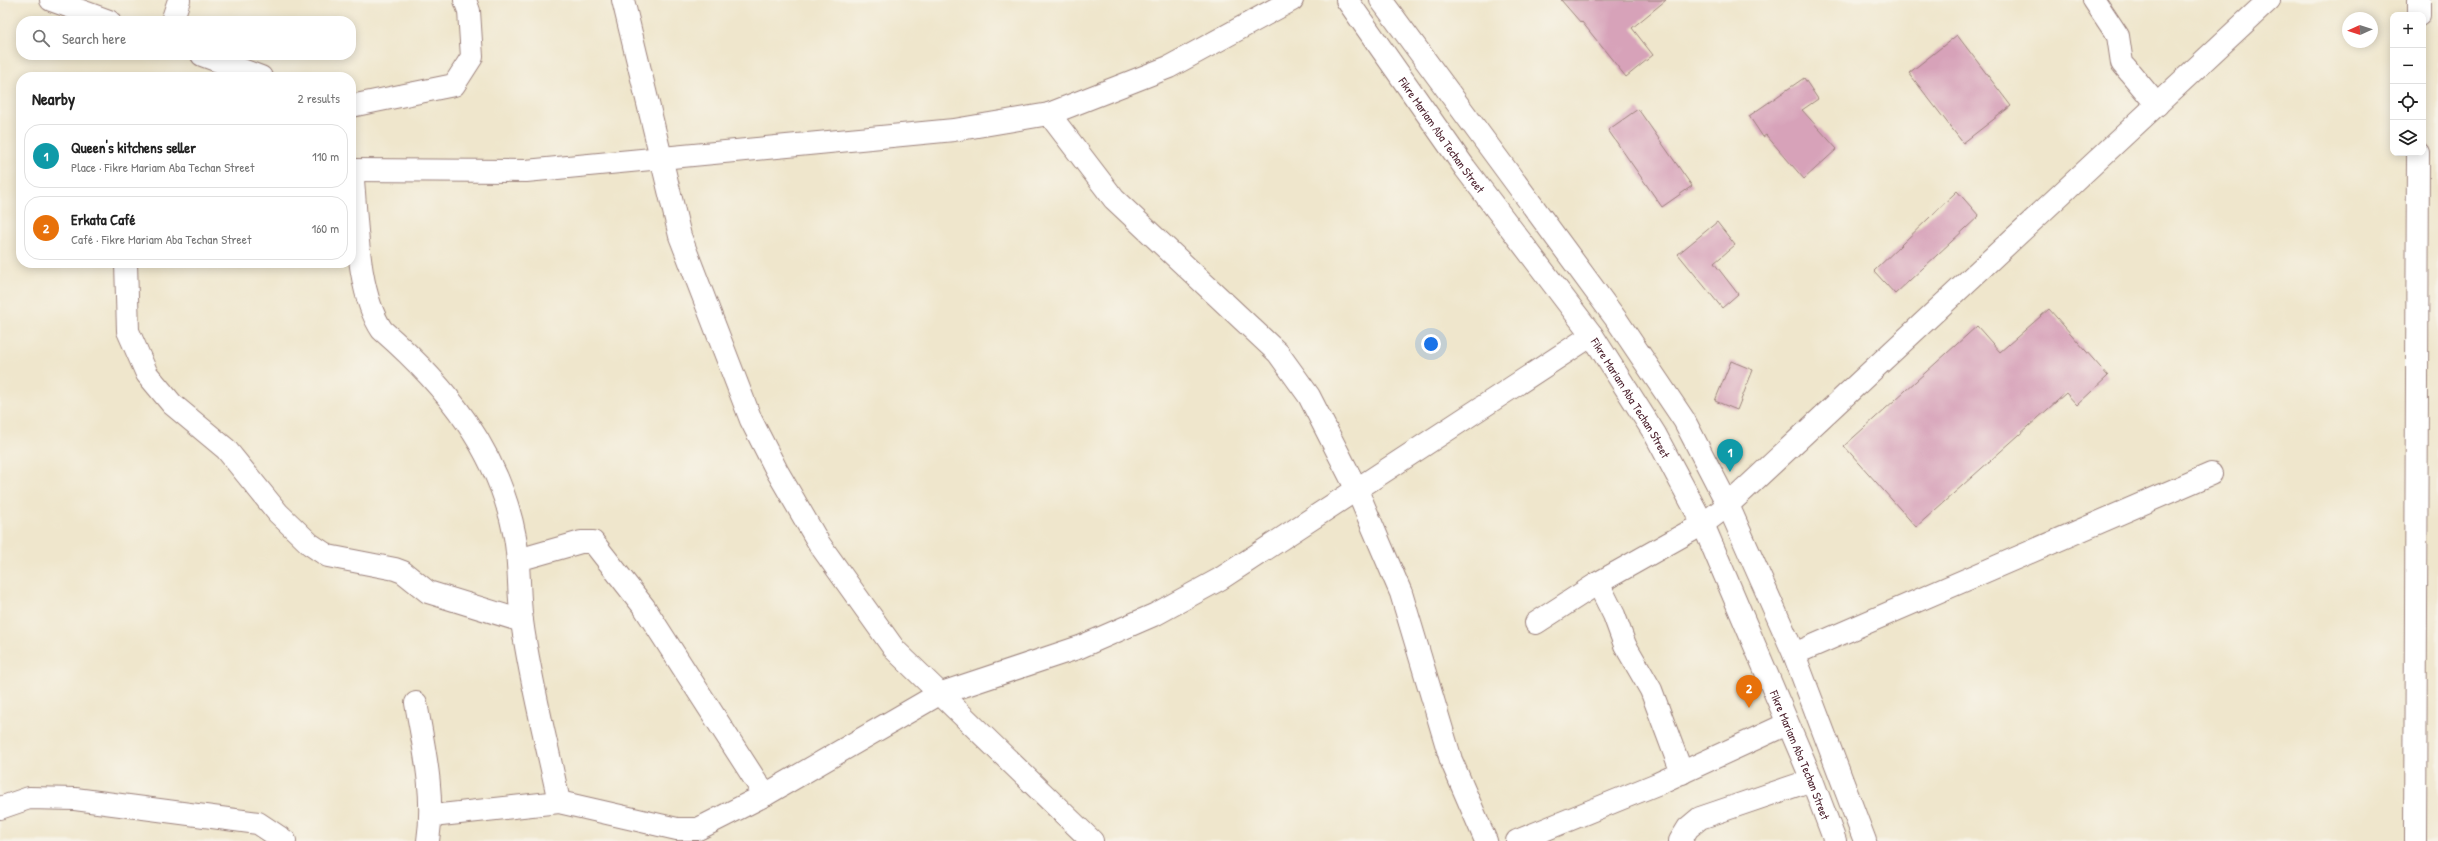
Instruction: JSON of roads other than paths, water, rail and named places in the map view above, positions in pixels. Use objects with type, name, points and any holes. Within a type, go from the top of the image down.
[{"type":"street","points":[[51,0],[95,16]]},
{"type":"street","points":[[174,16],[179,0]]},
{"type":"street","points":[[356,105],[454,85],[472,57],[469,11],[465,0]]},
{"type":"street","points":[[623,0],[662,156],[680,236],[752,420],[777,471],[820,545],[895,650],[1092,841]]},
{"type":"street","points":[[356,169],[526,171],[662,156],[954,130],[1049,114],[1170,67],[1292,0]]},
{"type":"street","name":"Fikre Mariam Aba Techan Street","points":[[1348,0],[1465,168],[1592,335],[1655,434],[1703,524],[1786,724],[1812,780],[1835,841]]},
{"type":"street","points":[[1381,0],[1651,369],[1684,420],[1728,505],[1794,654],[1865,841]]},
{"type":"street","points":[[2094,0],[2118,36],[2122,63],[2157,105]]},
{"type":"street","points":[[1536,623],[1598,583],[1703,524],[1728,505],[2269,0]]},
{"type":"street","points":[[2419,0],[2419,12]]},
{"type":"street","points":[[215,60],[248,72]]},
{"type":"street","points":[[1049,114],[1114,200],[1278,353],[1309,396],[1356,488],[1401,592],[1451,760],[1486,841]]},
{"type":"street","points":[[2415,841],[2418,156]]},
{"type":"street","points":[[356,209],[362,268],[373,318],[382,330],[456,405],[487,456],[507,500],[518,560],[522,621],[559,802]]},
{"type":"street","points":[[126,268],[128,331],[147,374],[172,404],[226,448],[278,514],[310,544],[328,556],[395,569],[403,572],[428,592],[522,621]]},
{"type":"street","points":[[432,816],[559,802],[677,829],[698,829],[765,795],[939,694],[1080,647],[1156,614],[1220,579],[1356,488],[1592,335]]},
{"type":"street","points":[[1794,654],[2211,474]]},
{"type":"street","points":[[518,560],[581,542],[593,542],[644,607],[765,795]]},
{"type":"street","points":[[1598,583],[1614,616],[1625,645],[1654,698],[1682,773]]},
{"type":"street","points":[[416,703],[426,762],[432,816],[428,841]]},
{"type":"street","points":[[1518,841],[1682,773],[1786,724]]},
{"type":"street","points":[[1680,841],[1688,828],[1700,818],[1812,780]]},
{"type":"street","points":[[0,808],[29,798],[75,799],[258,823],[285,841]]},
{"type":"place","name":"Queen's kitchens seller","points":[[1730,472]]},
{"type":"place","name":"Erkata Café","points":[[1749,708]]}]
